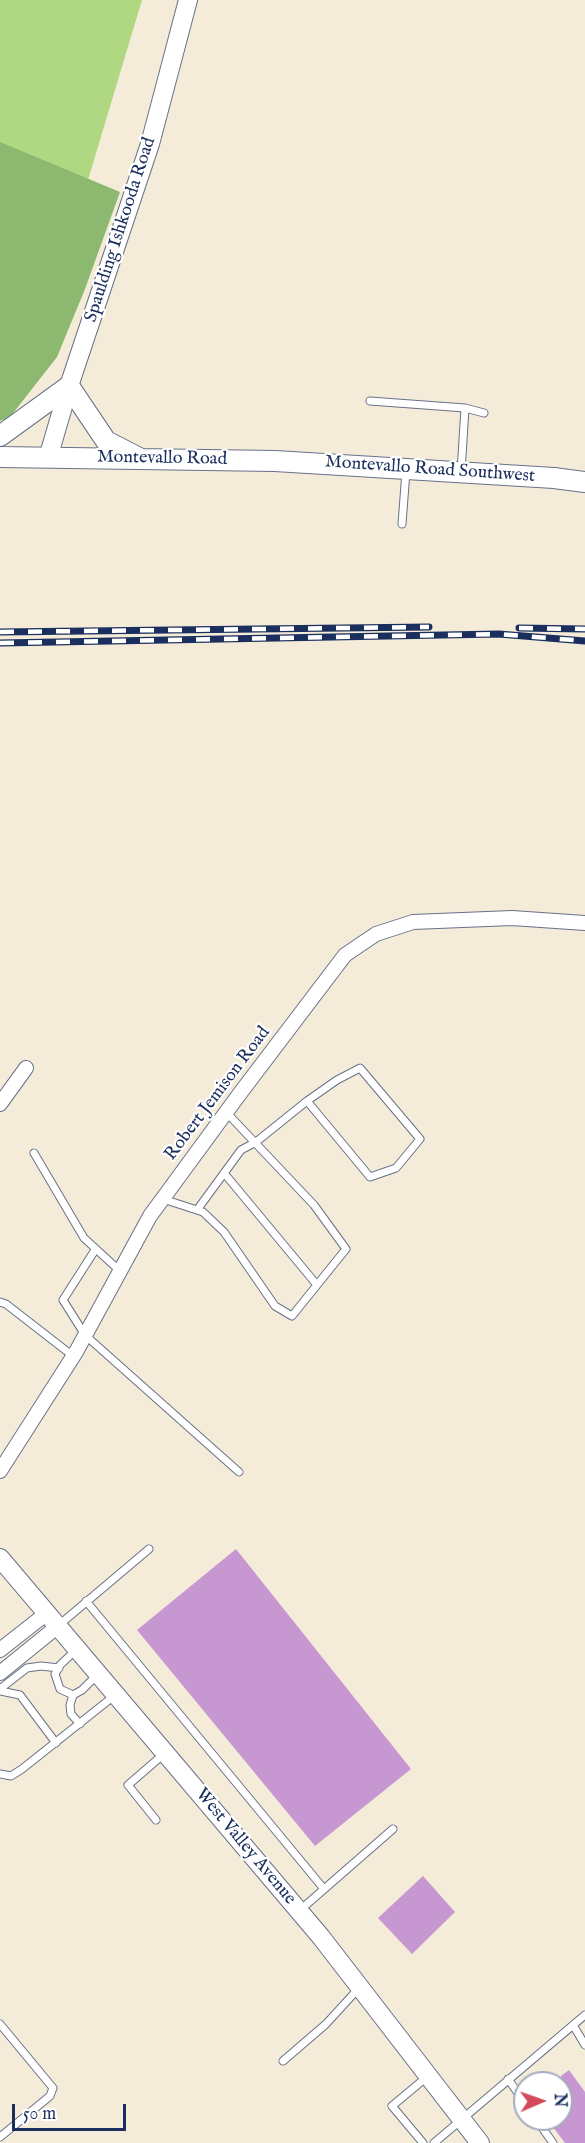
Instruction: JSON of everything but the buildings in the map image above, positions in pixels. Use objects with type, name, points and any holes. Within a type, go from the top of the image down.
[{"type":"main road","points":[[0,436],[69,386],[106,441],[141,459]]},
{"type":"main road","points":[[0,457],[48,458]]},
{"type":"main road","name":"Montevallo Road","points":[[48,458],[276,461]]},
{"type":"main road","name":"Montevallo Road Southwest","points":[[276,461],[554,478],[585,482]]},
{"type":"street","name":"Spaulding Ishkooda Road","points":[[48,458],[69,386],[150,144],[188,0]]},
{"type":"street","name":"Robert Jemison Road","points":[[0,1472],[73,1356],[150,1216],[345,955],[376,934],[413,922],[512,918],[585,922]]},
{"type":"street","points":[[0,1104],[26,1068]]},
{"type":"street","name":"West Valley Avenue","points":[[1,1562],[299,1911],[480,2143]]},
{"type":"street","points":[[0,1650],[52,1620]]},
{"type":"street","points":[[0,1673],[52,1620]]},
{"type":"lane","points":[[370,401],[465,408],[484,413]]},
{"type":"lane","points":[[461,472],[465,408]]},
{"type":"lane","points":[[402,524],[407,469]]},
{"type":"lane","points":[[197,1210],[241,1150],[255,1142],[307,1101],[337,1080],[360,1068],[420,1139],[396,1168],[370,1178],[307,1101]]},
{"type":"lane","points":[[163,1198],[203,1212],[224,1232],[275,1306],[292,1316],[346,1249],[314,1205],[226,1112]]},
{"type":"lane","points":[[33,1153],[84,1238],[120,1271]]},
{"type":"lane","points":[[224,1173],[317,1285]]},
{"type":"lane","points":[[95,1250],[63,1300],[85,1335],[239,1472]]},
{"type":"lane","points":[[0,1302],[6,1304],[73,1356]]},
{"type":"lane","points":[[52,1620],[86,1601],[149,1549]]},
{"type":"lane","points":[[86,1601],[324,1889]]},
{"type":"lane","points":[[73,1695],[60,1689],[55,1674],[77,1649]]},
{"type":"lane","points":[[0,1690],[27,1668],[41,1666],[58,1668]]},
{"type":"lane","points":[[80,1724],[71,1714],[70,1705],[73,1695],[82,1690],[98,1674]]},
{"type":"lane","points":[[0,1690],[20,1695],[56,1743]]},
{"type":"lane","points":[[0,1774],[11,1776],[22,1769],[115,1695]]},
{"type":"lane","points":[[156,1820],[128,1785],[165,1753]]},
{"type":"lane","points":[[299,1911],[393,1829]]},
{"type":"lane","points":[[283,2061],[326,2024],[360,1987]]},
{"type":"lane","points":[[434,2143],[585,2015]]},
{"type":"lane","points":[[0,2024],[53,2088],[50,2097],[0,2137]]},
{"type":"lane","points":[[573,2025],[585,2046]]},
{"type":"lane","points":[[423,2143],[392,2106],[428,2076]]},
{"type":"lane","points":[[508,2079],[513,2086]]},
{"type":"green space","points":[[0,0],[142,0],[37,350],[0,372]]},
{"type":"green space","points":[[0,142],[120,192],[85,289],[57,357],[10,417],[0,421]]},
{"type":"railway","points":[[0,632],[429,627]]},
{"type":"railway","points":[[519,628],[585,629]]},
{"type":"railway","points":[[0,643],[499,634],[585,641]]}]
